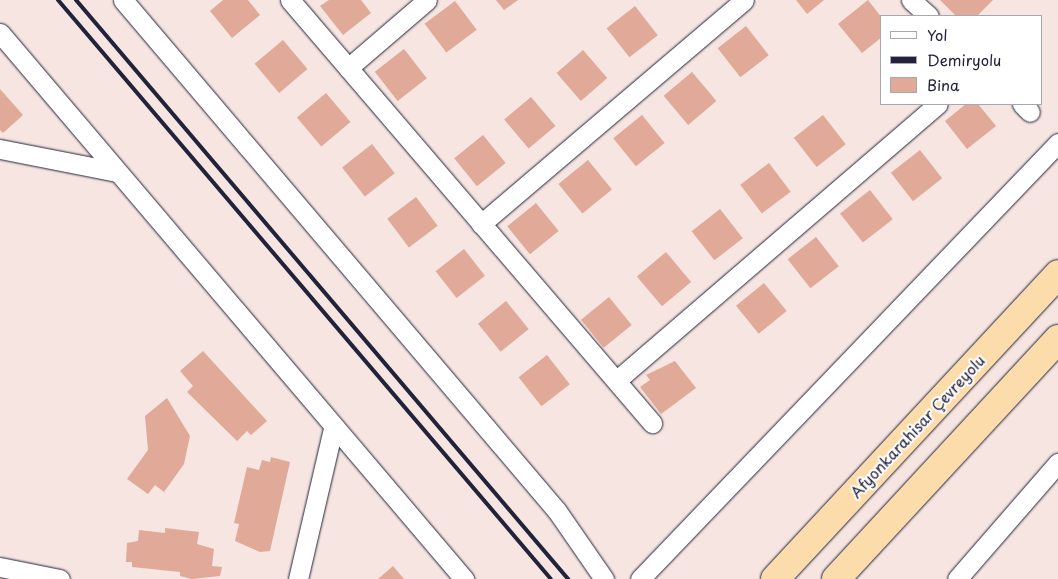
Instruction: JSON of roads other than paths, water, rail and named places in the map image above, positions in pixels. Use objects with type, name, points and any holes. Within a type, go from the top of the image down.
[{"type":"highway","name":"Afyonkarahisar Çevreyolu","points":[[775,579],[1058,274]]},
{"type":"highway","points":[[836,579],[1058,339]]},
{"type":"street","points":[[123,0],[557,511],[604,579]]},
{"type":"street","points":[[290,0],[652,423]]},
{"type":"street","points":[[348,68],[426,0]]},
{"type":"street","points":[[481,224],[744,0]]},
{"type":"street","points":[[910,0],[928,15]]},
{"type":"street","points":[[0,33],[333,428],[464,579]]},
{"type":"street","points":[[617,380],[937,105]]},
{"type":"street","points":[[640,579],[1058,143]]},
{"type":"street","points":[[0,149],[117,172]]},
{"type":"street","points":[[298,579],[333,428]]},
{"type":"street","points":[[957,579],[1058,463]]},
{"type":"street","points":[[0,567],[60,579]]},
{"type":"railway","points":[[58,0],[551,579]]},
{"type":"railway","points":[[76,0],[568,579]]}]
